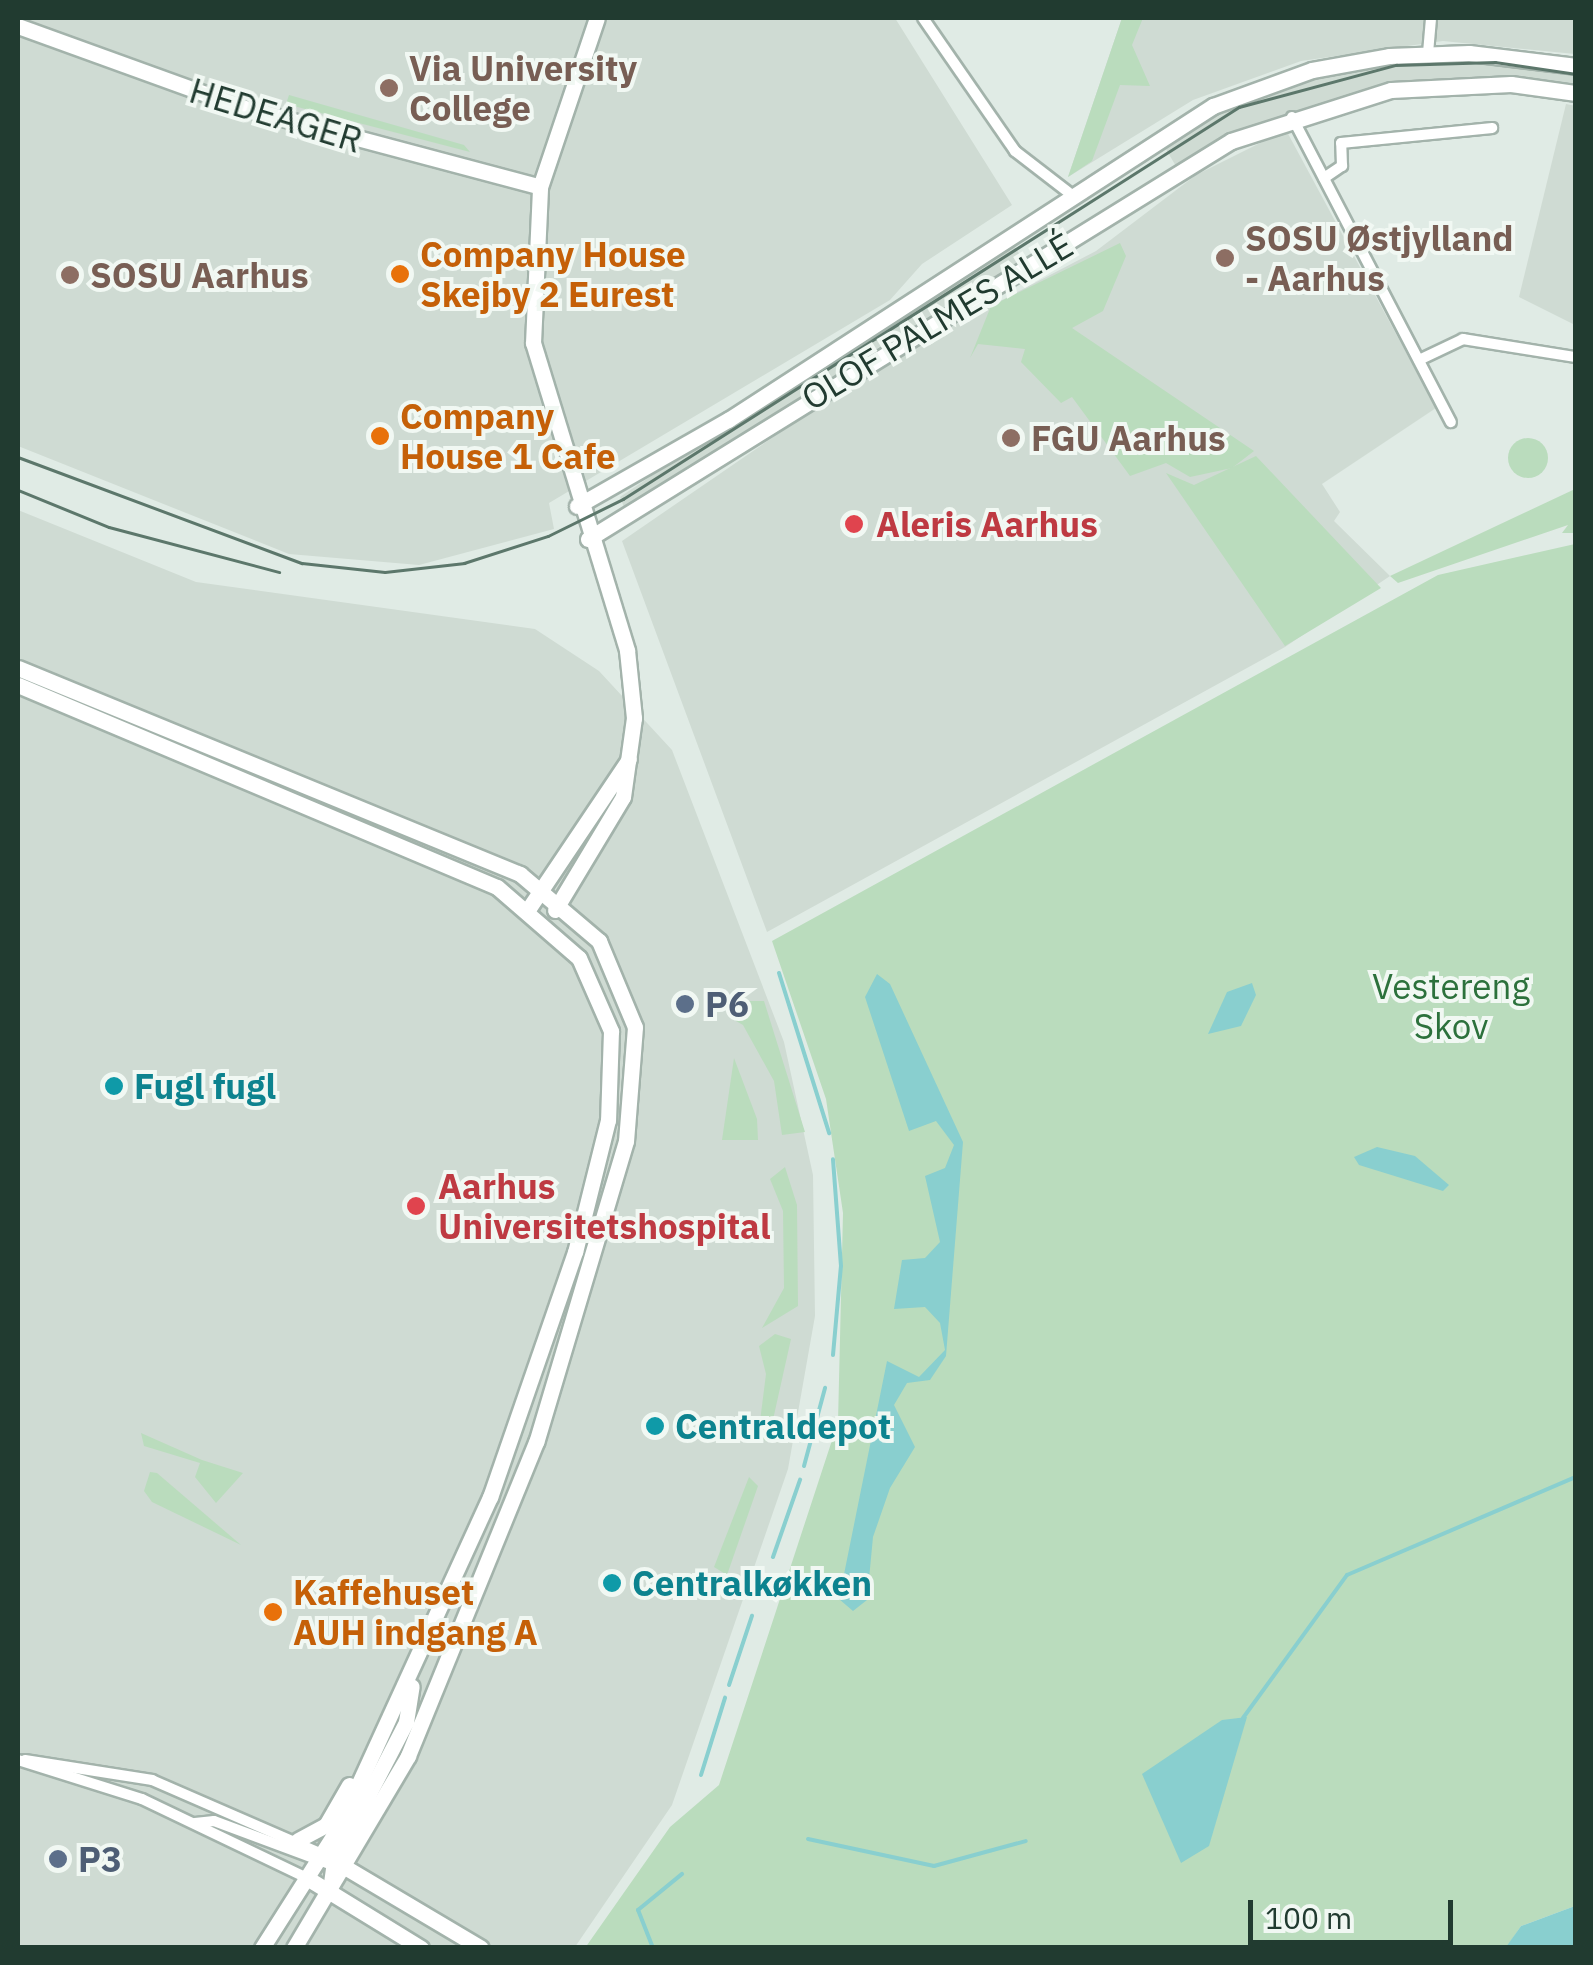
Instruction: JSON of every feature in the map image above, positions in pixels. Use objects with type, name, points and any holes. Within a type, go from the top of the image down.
[{"type":"street","points":[[546,899],[592,859],[623,797],[631,756],[628,650],[588,539],[534,344],[540,187],[597,18]]},
{"type":"street","name":"OLOF PALMES ALLÉ","points":[[923,18],[1015,151],[1068,192]]},
{"type":"street","points":[[1428,53],[1431,18]]},
{"type":"street","name":"HEDEAGER","points":[[18,26],[244,108],[540,187]]},
{"type":"street","name":"OLOF PALMES ALLÉ","points":[[578,506],[728,420],[1068,192],[1257,87],[1428,53],[1576,66]]},
{"type":"street","name":"OLOF PALMES ALLÉ","points":[[588,539],[900,338],[1026,271],[1192,162],[1292,116],[1426,86],[1576,94]]},
{"type":"street","points":[[1292,116],[1451,422]]},
{"type":"street","points":[[1324,178],[1342,166],[1341,142],[1492,128]]},
{"type":"street","points":[[1419,360],[1462,339],[1576,357]]},
{"type":"street","points":[[18,668],[546,899]]},
{"type":"street","points":[[18,685],[401,845],[486,869],[546,899],[599,940],[627,996],[638,1063],[626,1141],[572,1340],[489,1569],[408,1756],[262,1948]]},
{"type":"street","points":[[294,1948],[330,1894],[326,1865],[490,1497],[575,1252],[608,1120],[613,1052],[604,1006],[547,922],[546,899],[631,756]]},
{"type":"street","points":[[546,899],[547,922]]},
{"type":"street","points":[[330,1894],[326,1865],[406,1722],[416,1665]]},
{"type":"street","points":[[298,1840],[326,1824],[384,1732]]},
{"type":"street","points":[[21,1760],[152,1780],[298,1840],[326,1865]]},
{"type":"street","points":[[21,1760],[194,1824],[214,1821],[326,1865],[481,1948]]},
{"type":"street","points":[[330,1894],[421,1948]]},
{"type":"shaded area","points":[[18,18],[895,18],[1012,205],[922,264],[890,300],[549,503],[554,529],[419,565],[289,554],[18,446]]},
{"type":"shaded area","points":[[1122,18],[1575,18],[1575,54],[1443,41],[1301,61],[1193,100],[1068,177]]},
{"type":"shaded area","points":[[1450,57],[1575,70],[1575,89],[1379,89],[1274,118],[1177,168],[1160,139],[1237,100],[1352,66]]},
{"type":"shaded area","points":[[1566,104],[1576,106],[1575,325],[1519,297]]},
{"type":"shaded area","points":[[1286,130],[1436,408],[1322,484],[1340,512],[1334,521],[1390,576],[1285,647],[767,932],[622,541],[878,365],[1096,251],[1196,175]]},
{"type":"shaded area","points":[[1008,236],[1027,266],[887,342],[626,512],[620,497]]},
{"type":"shaded area","name":"Aarhus Universitetshospital","points":[[18,510],[196,582],[535,629],[599,671],[672,750],[784,1042],[813,1175],[815,1316],[788,1469],[672,1805],[575,1947],[18,1947]]},
{"type":"green space","points":[[1122,18],[1143,18],[1132,45],[1150,86],[1120,85],[1092,161],[1068,177]]},
{"type":"green space","points":[[289,95],[464,145],[470,152],[286,104]]},
{"type":"green space","points":[[1120,243],[1126,256],[1103,311],[1072,328],[1254,451],[1232,468],[1190,477],[1166,463],[1130,476],[1072,397],[1061,403],[1021,362],[1025,349],[978,344],[970,358],[991,306]]},
{"type":"green space","points":[[1528,438],[1542,444],[1548,458],[1542,472],[1528,478],[1514,472],[1508,458],[1514,444]]},
{"type":"green space","points":[[1256,456],[1381,588],[1285,646],[1166,473],[1194,485]]},
{"type":"green space","points":[[1575,489],[1575,533],[1562,533],[1568,525],[1398,583],[1390,576]]},
{"type":"green space","name":"Vestereng Skov","points":[[1575,544],[1575,1906],[1521,1926],[1506,1948],[585,1948],[670,1827],[719,1785],[838,1422],[843,1213],[826,1099],[772,941],[1438,575]]},
{"type":"green space","points":[[731,1001],[764,1001],[805,1132],[782,1135],[774,1081],[743,1025],[729,1017]]},
{"type":"green space","points":[[734,1058],[757,1119],[758,1140],[722,1140]]},
{"type":"green space","points":[[785,1167],[797,1205],[798,1306],[762,1328],[784,1288],[783,1211],[770,1179]]},
{"type":"green space","points":[[775,1334],[791,1339],[768,1442],[758,1437],[766,1374],[759,1346]]},
{"type":"green space","points":[[141,1433],[243,1473],[216,1503],[195,1477],[200,1463],[144,1446]]},
{"type":"green space","points":[[150,1472],[157,1473],[241,1545],[152,1502],[144,1491]]},
{"type":"green space","points":[[749,1477],[758,1486],[727,1575],[714,1567]]},
{"type":"water","points":[[877,974],[890,984],[963,1142],[946,1356],[930,1380],[907,1383],[894,1405],[915,1447],[890,1488],[873,1537],[867,1600],[853,1611],[839,1599],[887,1361],[919,1377],[945,1350],[940,1323],[925,1307],[894,1309],[902,1260],[925,1258],[940,1242],[925,1176],[945,1168],[954,1145],[936,1121],[909,1131],[865,997]]},
{"type":"water","points":[[1252,983],[1256,995],[1241,1026],[1208,1034],[1227,992]]},
{"type":"water","points":[[1377,1147],[1415,1156],[1449,1185],[1443,1191],[1359,1165],[1354,1157]]},
{"type":"water","points":[[1247,1717],[1209,1846],[1181,1863],[1142,1774],[1222,1720]]},
{"type":"water","points":[[1575,1906],[1575,1947],[1506,1947],[1521,1926]]},
{"type":"waterway","points":[[779,973],[829,1133]]},
{"type":"waterway","points":[[833,1159],[841,1266],[833,1355]]},
{"type":"waterway","points":[[804,1466],[825,1388]]},
{"type":"waterway","points":[[1243,1718],[1347,1575],[1576,1477]]},
{"type":"waterway","points":[[773,1557],[800,1480]]},
{"type":"waterway","points":[[729,1685],[752,1616]]},
{"type":"waterway","points":[[701,1775],[725,1698]]},
{"type":"waterway","points":[[808,1839],[934,1866],[1026,1841]]},
{"type":"waterway","points":[[653,1948],[638,1910],[682,1874]]},
{"type":"tram line","points":[[18,457],[302,563],[385,572],[464,563],[548,536],[623,499],[1239,107],[1396,65],[1495,62],[1576,74]]},
{"type":"tram line","points":[[18,490],[109,527],[279,572]]},
{"type":"place","name":"Via University College","points":[[389,88]]},
{"type":"place","name":"SOSU Østjylland - Aarhus","points":[[1225,258]]},
{"type":"place","name":"Company House Skejby 2 Eurest","points":[[400,274]]},
{"type":"place","name":"SOSU Aarhus","points":[[70,275]]},
{"type":"place","name":"Company House 1 Cafe","points":[[380,436]]},
{"type":"place","name":"FGU Aarhus","points":[[1011,438]]},
{"type":"place","name":"Aleris Aarhus","points":[[854,524]]},
{"type":"place","name":"P6","points":[[685,1004]]},
{"type":"place","name":"Fugl fugl","points":[[114,1086]]},
{"type":"place","name":"Aarhus Universitetshospital","points":[[416,1206]]},
{"type":"place","name":"Centraldepot","points":[[655,1426]]},
{"type":"place","name":"Centralkøkken","points":[[612,1583]]},
{"type":"place","name":"Kaffehuset AUH indgang A","points":[[273,1612]]},
{"type":"place","name":"P3","points":[[58,1859]]}]
